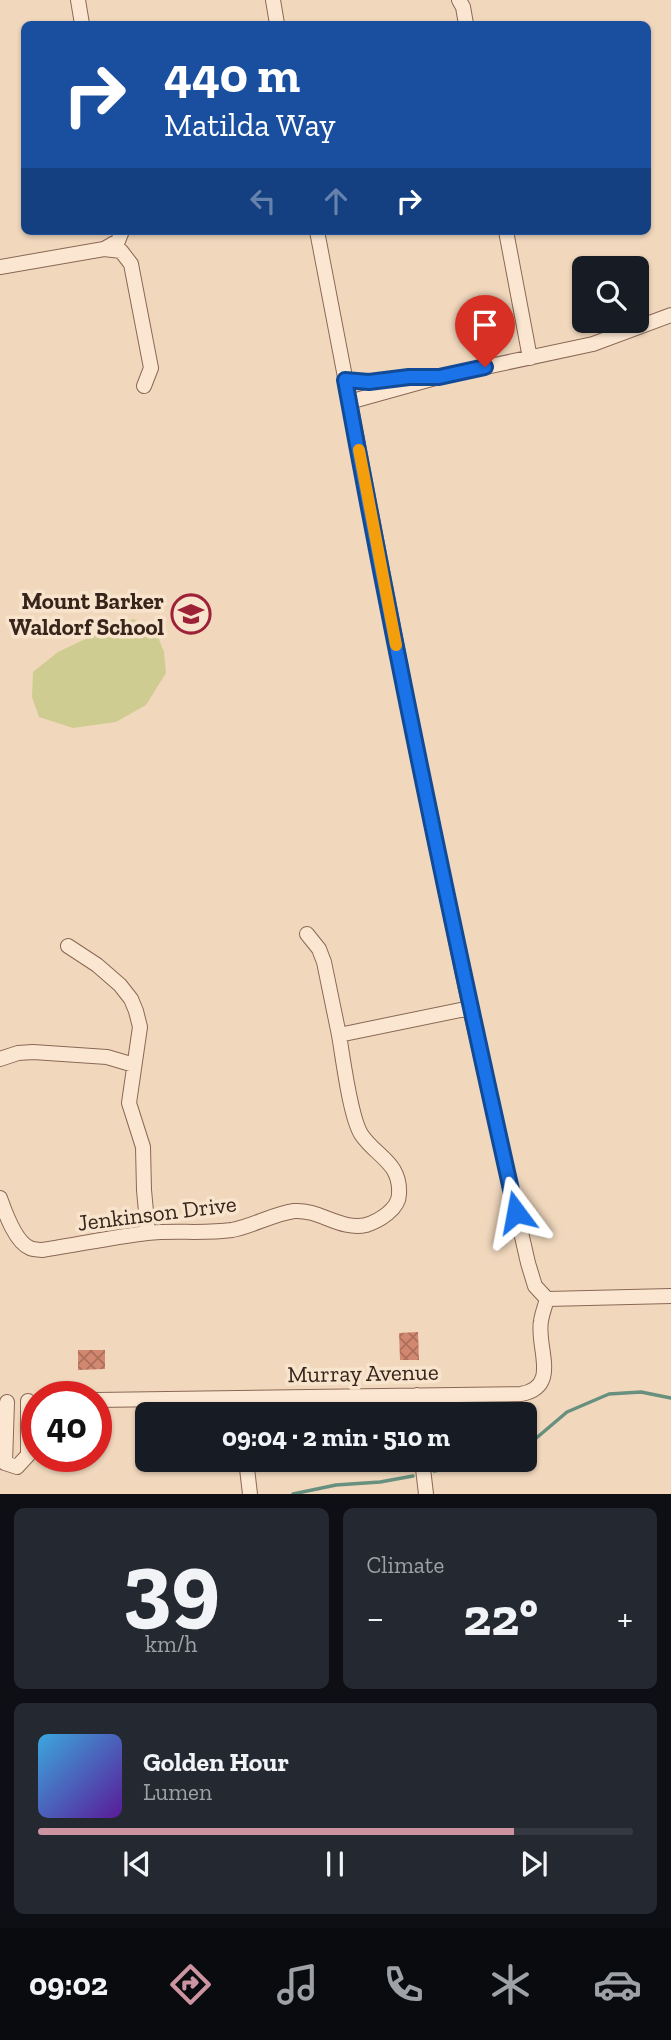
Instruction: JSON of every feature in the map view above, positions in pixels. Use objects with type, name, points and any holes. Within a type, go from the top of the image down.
[{"type":"street","points":[[78,0],[82,21]]},
{"type":"street","points":[[273,0],[276,21]]},
{"type":"street","points":[[459,0],[466,21]]},
{"type":"street","points":[[104,249],[118,241],[120,235]]},
{"type":"street","points":[[318,235],[418,758],[470,1008],[535,1286],[547,1299],[671,1296]]},
{"type":"street","points":[[507,235],[530,358]]},
{"type":"street","points":[[0,267],[104,249],[121,251],[131,264],[151,368],[144,386]]},
{"type":"street","points":[[349,402],[439,377],[593,344],[671,315]]},
{"type":"street","points":[[345,380],[369,382],[409,377],[439,377]]},
{"type":"street","name":"Jenkinson Drive","points":[[0,1198],[10,1224],[22,1242],[30,1248],[42,1250],[148,1233],[231,1230],[293,1211],[359,1226],[380,1219],[389,1212],[400,1197],[395,1171],[389,1161],[360,1133],[324,962],[307,934]]},
{"type":"street","points":[[68,946],[97,965],[120,985],[131,999],[140,1027],[129,1103],[143,1147],[148,1233]]},
{"type":"street","points":[[339,1035],[470,1008]]},
{"type":"street","points":[[0,1059],[18,1053],[33,1052],[107,1057],[134,1065]]},
{"type":"street","name":"Murray Avenue","points":[[112,1400],[532,1392],[541,1383],[545,1373],[540,1322],[547,1299]]},
{"type":"street","points":[[416,1395],[417,1402]]},
{"type":"street","points":[[241,1398],[241,1402]]},
{"type":"street","points":[[21,1401],[3,1402],[5,1463],[17,1467],[21,1463]]},
{"type":"street","points":[[247,1472],[250,1494]]},
{"type":"street","points":[[423,1472],[425,1494]]},
{"type":"shaded area","points":[[133,619],[154,627],[164,652],[166,673],[146,705],[116,722],[73,728],[39,717],[32,697],[33,672],[58,652]]},
{"type":"building","points":[[418,1332],[419,1360],[400,1360],[399,1333]]},
{"type":"building","points":[[78,1350],[105,1350],[105,1369],[78,1370]]},
{"type":"waterway","points":[[537,1437],[567,1412],[609,1394],[641,1392],[671,1398]]},
{"type":"waterway","points":[[293,1494],[336,1485],[380,1482],[413,1476]]},
{"type":"slow traffic","points":[[359,450],[396,645]]},
{"type":"place","name":"Mount Barker Waldorf School","points":[[191,614]]},
{"type":"route","points":[[485,367],[439,377],[409,377],[369,382],[345,380],[418,758],[516,1212]]}]
